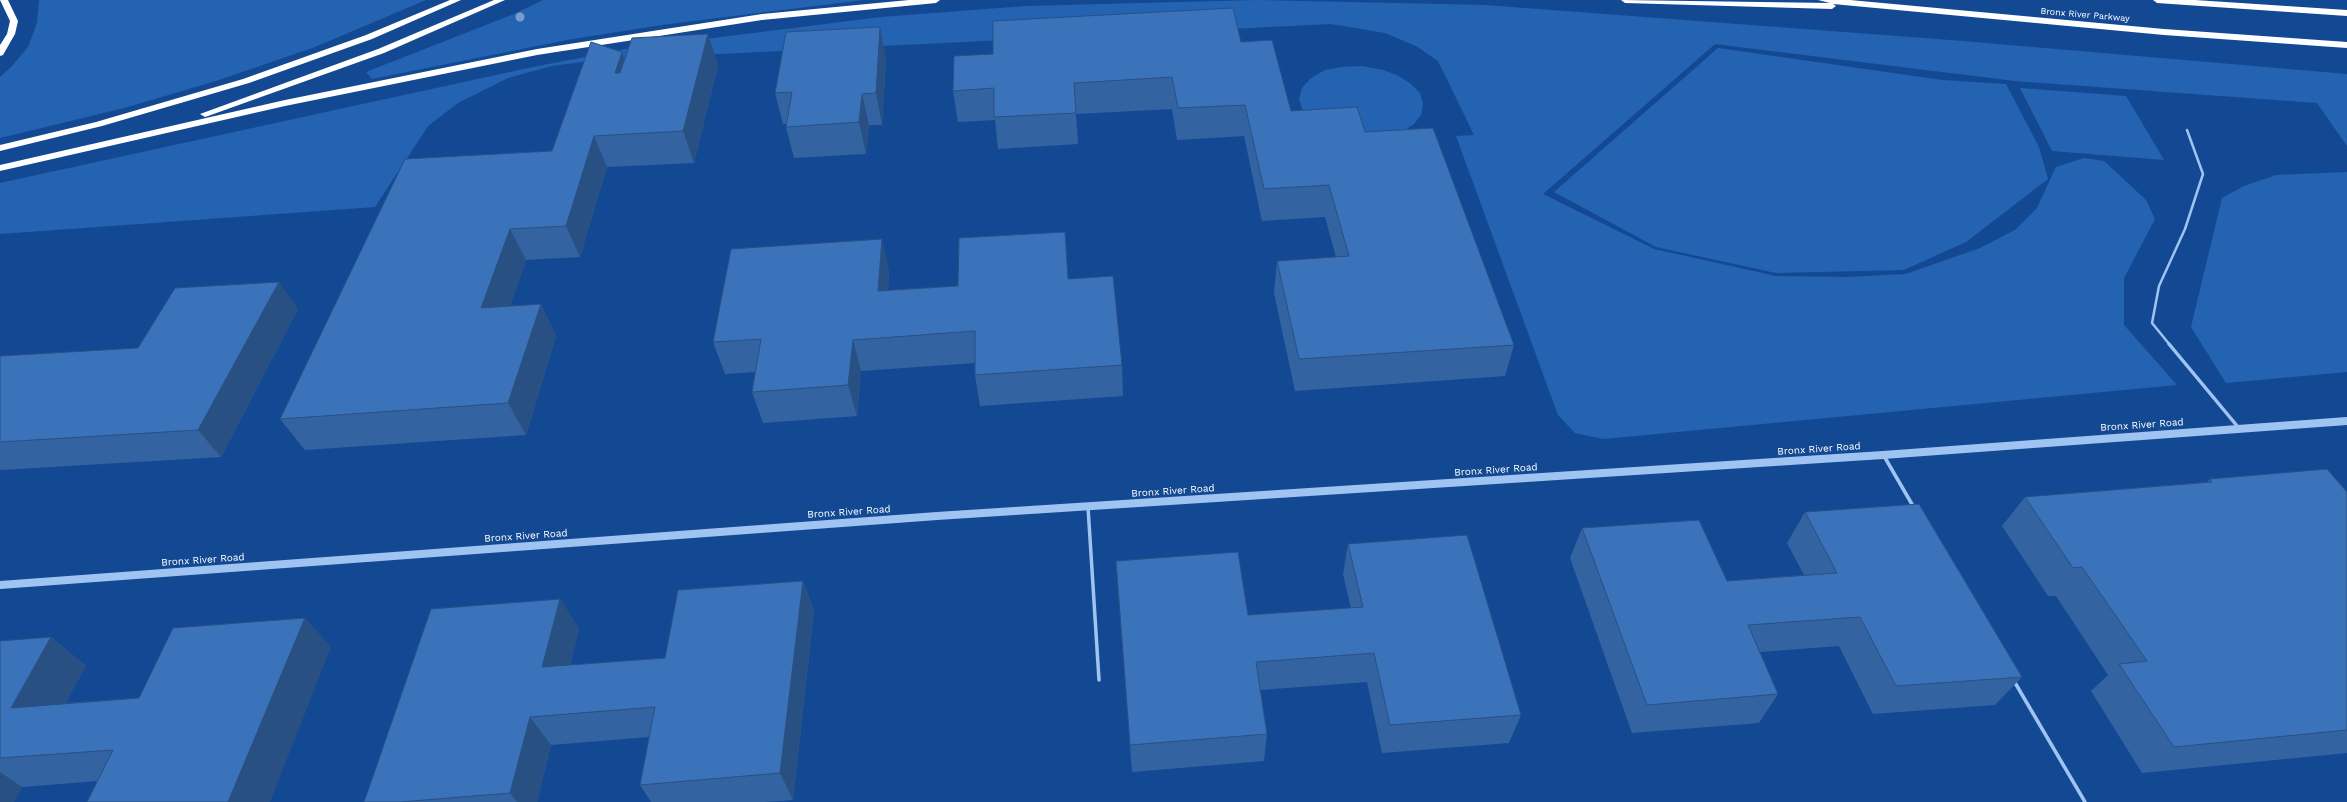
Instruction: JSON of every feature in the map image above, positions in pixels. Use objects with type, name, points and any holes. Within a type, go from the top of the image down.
[{"type":"highway","points":[[0,53],[10,34],[14,21],[4,0]]},
{"type":"highway","points":[[0,148],[106,122],[246,81],[369,37],[457,0]]},
{"type":"highway","points":[[143,134],[340,67],[419,36],[501,0]]},
{"type":"highway","points":[[0,168],[143,134],[414,76],[586,43],[804,12],[936,0]]},
{"type":"highway","points":[[1625,0],[1900,8]]},
{"type":"highway","name":"Bronx River Parkway","points":[[1822,0],[2156,31],[2347,45]]},
{"type":"highway","points":[[2157,0],[2347,13]]},
{"type":"street","name":"Bronx River Road","points":[[0,585],[937,516],[1883,455],[2347,421]]},
{"type":"lane","points":[[2187,130],[2203,174],[2186,229],[2159,286],[2152,323],[2239,428]]},
{"type":"lane","points":[[1883,455],[1915,510]]},
{"type":"lane","points":[[1088,507],[1099,680]]},
{"type":"lane","points":[[2010,673],[2085,802]]},
{"type":"shaded area","points":[[39,0],[426,0],[315,47],[216,81],[124,108],[0,138],[0,77],[11,67],[28,47],[37,23]]},
{"type":"shaded area","points":[[543,0],[864,0],[669,24],[572,39],[372,79],[366,72],[514,14]]},
{"type":"shaded area","points":[[1257,0],[1485,5],[1963,41],[2347,74],[2347,146],[2317,103],[2015,81],[1715,44],[1543,194],[1654,249],[1776,276],[1847,277],[1906,274],[1980,248],[2015,230],[2037,208],[2056,167],[2084,158],[2104,161],[2146,200],[2155,219],[2124,278],[2124,325],[2177,385],[1603,439],[1575,433],[1558,415],[1456,136],[1474,135],[1438,61],[1416,46],[1385,33],[1331,24],[596,60],[552,66],[508,78],[458,103],[428,126],[375,207],[0,234],[0,183],[528,68],[626,49],[881,17],[1026,6]]},
{"type":"shaded area","points":[[1718,48],[1942,80],[2006,84],[2039,147],[2048,179],[1966,242],[1904,270],[1776,273],[1656,247],[1554,192]]},
{"type":"shaded area","points":[[1362,66],[1383,70],[1399,76],[1411,84],[1420,93],[1423,104],[1421,115],[1414,124],[1402,132],[1367,139],[1303,111],[1299,99],[1302,88],[1311,78],[1325,70]]},
{"type":"shaded area","points":[[2020,88],[2126,96],[2164,160],[2052,151]]},
{"type":"shaded area","points":[[2347,172],[2347,372],[2226,383],[2191,327],[2222,198],[2244,186],[2276,175]]},
{"type":"building","points":[[1233,8],[1241,42],[1272,40],[1291,111],[1357,107],[1365,132],[1433,128],[1514,345],[1299,359],[1277,261],[1349,256],[1329,185],[1264,189],[1245,105],[1178,108],[1172,77],[1074,83],[1076,113],[994,117],[994,88],[953,91],[954,56],[993,54],[993,21]]},
{"type":"building","points":[[880,27],[876,93],[862,94],[859,122],[786,127],[792,92],[775,93],[786,32]]},
{"type":"building","points":[[708,34],[683,131],[594,136],[566,226],[510,229],[481,308],[541,304],[508,403],[280,419],[405,159],[552,151],[591,42],[622,52],[615,73],[620,73],[632,38]]},
{"type":"building","points":[[1065,232],[1068,279],[1113,276],[1122,365],[975,375],[975,331],[853,340],[848,385],[752,392],[761,339],[713,342],[731,249],[882,239],[878,291],[958,286],[959,238]]},
{"type":"building","points":[[279,282],[198,430],[0,442],[0,356],[138,348],[175,288]]},
{"type":"building","points":[[2327,469],[2347,492],[2347,730],[2174,747],[2119,664],[2147,661],[2082,567],[2073,568],[2025,497],[2212,482],[2210,479]]},
{"type":"building","points":[[1919,504],[2022,677],[1896,686],[1860,617],[1748,625],[1778,694],[1647,705],[1582,528],[1699,520],[1727,581],[1837,573],[1805,512]]},
{"type":"building","points":[[1467,535],[1521,715],[1390,725],[1374,653],[1256,662],[1267,734],[1130,745],[1116,561],[1238,552],[1248,615],[1363,607],[1348,544]]},
{"type":"building","points":[[803,581],[780,773],[640,785],[655,707],[530,717],[510,793],[400,802],[364,802],[431,609],[560,599],[542,667],[665,658],[678,590]]},
{"type":"building","points":[[305,618],[228,802],[87,802],[113,750],[0,758],[0,641],[51,637],[11,708],[139,698],[173,628]]}]
